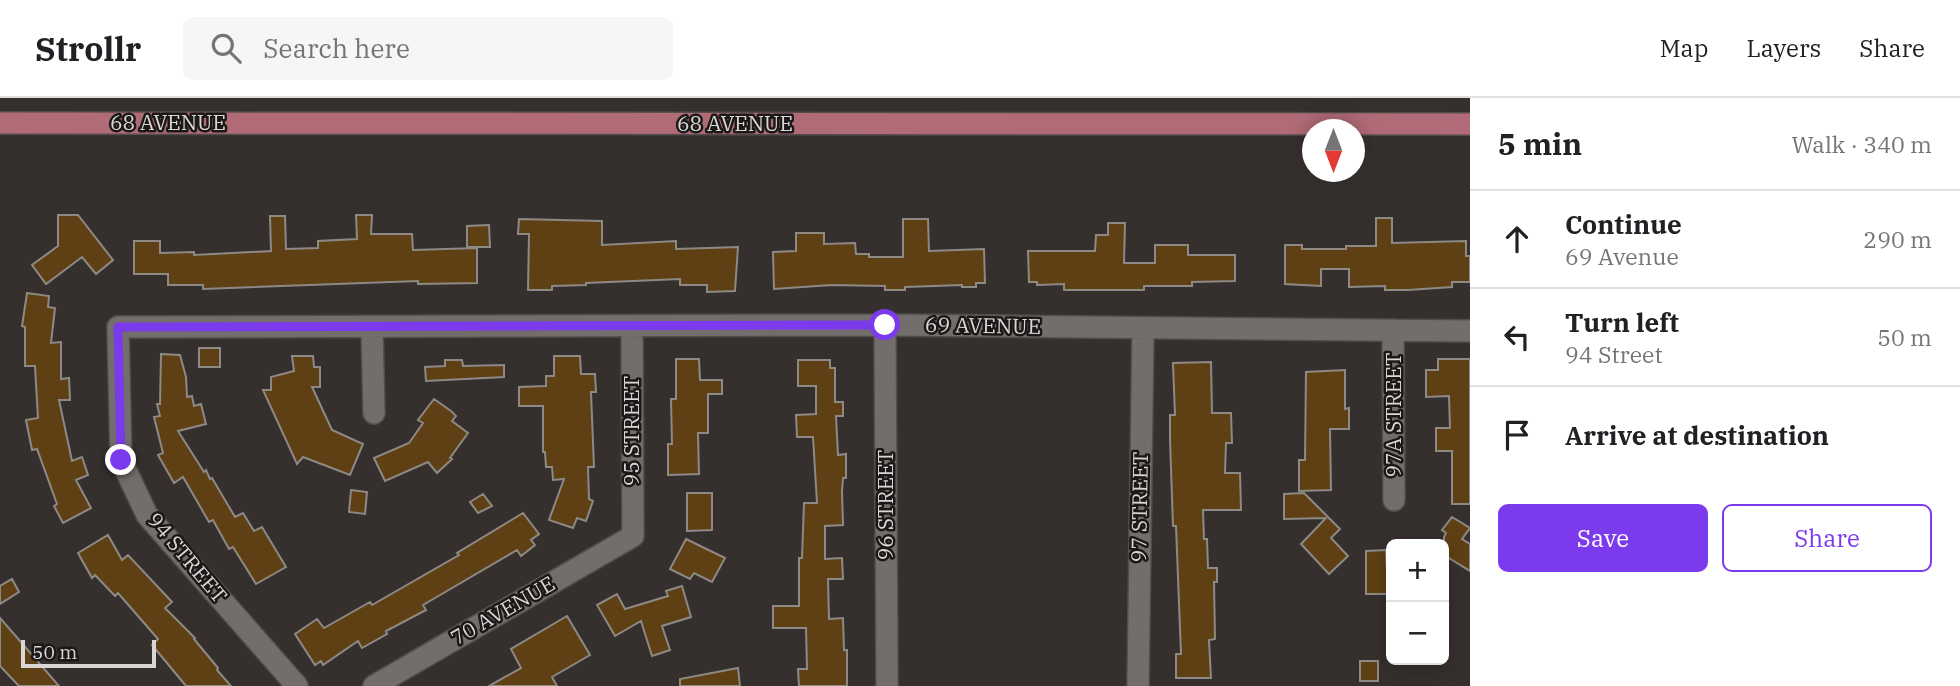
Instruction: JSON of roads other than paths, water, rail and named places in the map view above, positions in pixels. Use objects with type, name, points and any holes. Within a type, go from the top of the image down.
[{"type":"main road","name":"68 AVENUE","points":[[0,123],[1470,124]]},
{"type":"street","name":"69 AVENUE","points":[[118,327],[885,325],[1470,331]]},
{"type":"street","name":"96 STREET","points":[[885,325],[887,686]]},
{"type":"street","name":"95 STREET","points":[[632,326],[633,536]]},
{"type":"street","name":"94 STREET","points":[[118,327],[121,460],[147,514],[297,686]]},
{"type":"street","points":[[372,327],[374,413]]},
{"type":"street","name":"97 STREET","points":[[1138,686],[1143,329]]},
{"type":"street","name":"97A STREET","points":[[1393,330],[1394,500]]},
{"type":"street","name":"70 AVENUE","points":[[374,686],[633,536]]}]
